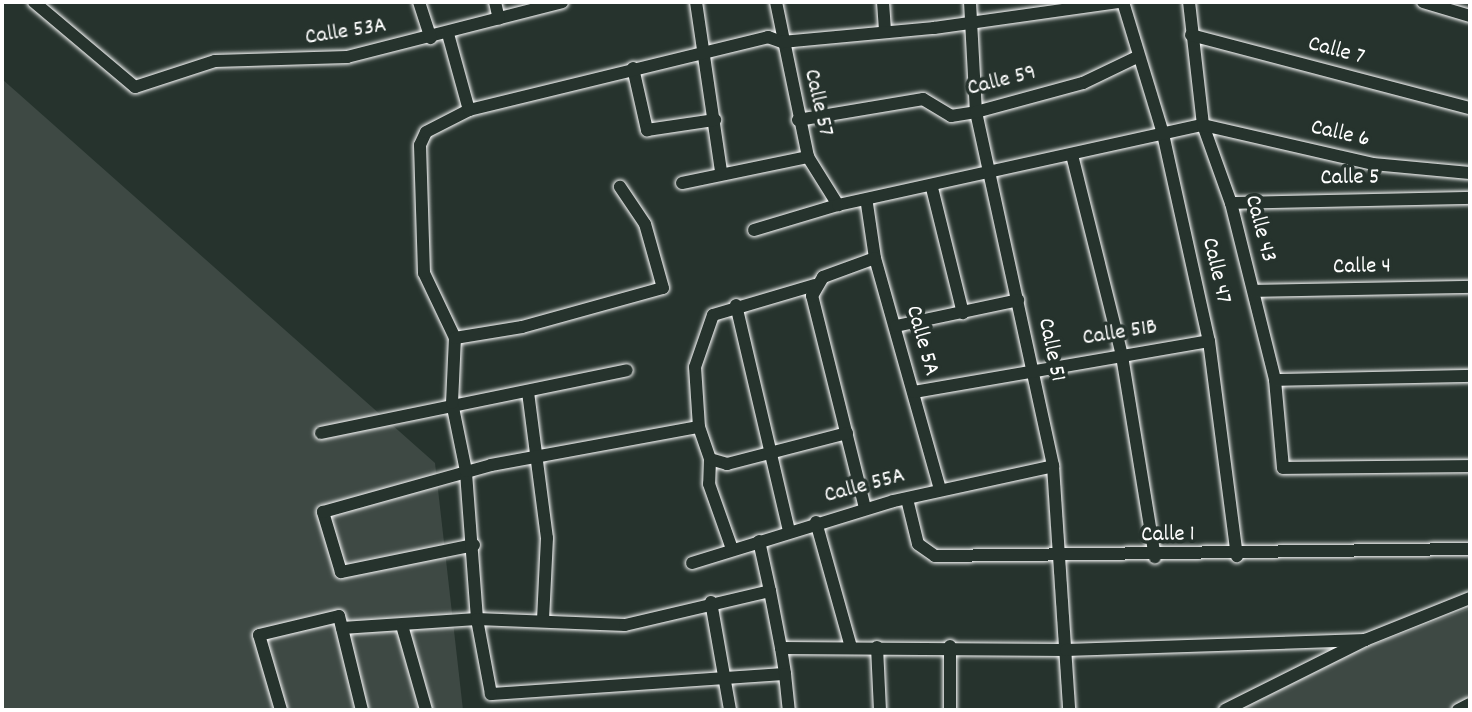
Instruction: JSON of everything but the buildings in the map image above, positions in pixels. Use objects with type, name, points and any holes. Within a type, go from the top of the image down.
[{"type":"street","name":"Calle 53A","points":[[34,2],[135,87],[215,61],[264,64],[347,57],[448,34],[562,2]]},
{"type":"street","points":[[419,2],[432,38]]},
{"type":"street","points":[[495,2],[499,19]]},
{"type":"street","points":[[696,2],[721,171]]},
{"type":"street","name":"Calle 57","points":[[776,2],[798,120],[808,157],[838,205]]},
{"type":"street","points":[[883,2],[885,32]]},
{"type":"street","name":"Calle 51","points":[[970,2],[976,112],[1053,466],[1063,558],[1069,710]]},
{"type":"street","points":[[785,674],[491,694],[477,620],[474,545],[466,471],[452,403],[455,338],[424,273],[420,145],[426,132],[469,110],[768,37],[782,42],[885,32],[973,23],[1055,6],[1120,2]]},
{"type":"street","name":"Calle 47","points":[[1120,2],[1135,58],[1163,134],[1209,341],[1237,556]]},
{"type":"street","name":"Calle 43","points":[[1189,2],[1203,125],[1231,203],[1275,380],[1283,468],[1470,466]]},
{"type":"street","points":[[1423,2],[1470,16]]},
{"type":"street","points":[[448,34],[469,110]]},
{"type":"street","name":"Calle 7","points":[[1191,35],[1470,108]]},
{"type":"street","name":"Calle 59","points":[[798,120],[923,99],[951,116],[976,112],[1083,83],[1135,58]]},
{"type":"street","points":[[633,68],[647,130],[715,120]]},
{"type":"street","points":[[754,230],[838,205],[867,204],[1203,125]]},
{"type":"street","name":"Calle 6","points":[[1203,125],[1373,164],[1470,173]]},
{"type":"street","points":[[1072,155],[1122,356],[1155,557]]},
{"type":"street","points":[[682,183],[721,171],[808,157]]},
{"type":"street","points":[[455,338],[522,327],[663,288],[645,224],[620,187]]},
{"type":"street","points":[[932,188],[963,313]]},
{"type":"street","name":"Calle 5","points":[[1231,203],[1470,198]]},
{"type":"street","name":"Calle 5A","points":[[867,204],[875,258],[940,489]]},
{"type":"street","points":[[732,549],[709,484],[710,458],[699,427],[694,391],[701,345],[713,315],[736,305],[815,285],[842,267],[875,258]]},
{"type":"street","points":[[815,285],[812,296],[865,508]]},
{"type":"street","name":"Calle 4","points":[[1254,291],[1470,287]]},
{"type":"street","points":[[895,326],[1018,300]]},
{"type":"street","points":[[736,305],[789,531]]},
{"type":"street","name":"Calle 51B","points":[[914,392],[1033,369],[1209,341]]},
{"type":"street","points":[[321,433],[452,403],[528,392],[627,370]]},
{"type":"street","points":[[1275,380],[1470,376]]},
{"type":"street","points":[[528,392],[547,538],[544,621]]},
{"type":"street","points":[[474,545],[341,572],[322,519],[328,508],[466,471],[699,427]]},
{"type":"street","points":[[710,458],[727,464],[773,455],[848,433]]},
{"type":"street","name":"Calle 55A","points":[[692,563],[865,508],[940,489],[1053,466]]},
{"type":"street","name":"Calle 1","points":[[907,499],[918,544],[928,554],[1063,558],[1470,550]]},
{"type":"street","points":[[816,522],[851,647]]},
{"type":"street","points":[[759,541],[781,648],[789,710]]},
{"type":"street","points":[[341,628],[403,629],[477,620],[625,625],[710,602],[770,591]]},
{"type":"street","points":[[1225,710],[1365,640],[1470,598]]},
{"type":"street","points":[[710,602],[720,678],[730,710]]},
{"type":"street","points":[[281,710],[259,635],[339,617],[362,710]]},
{"type":"street","points":[[403,629],[426,710]]},
{"type":"street","points":[[781,648],[950,646],[1066,650],[1365,640]]},
{"type":"street","points":[[950,646],[950,710]]},
{"type":"street","points":[[877,647],[880,710]]},
{"type":"street","points":[[1458,710],[1470,704]]},
{"type":"shaded area","points":[[2,79],[435,463],[463,710],[2,710]]},
{"type":"shaded area","points":[[1470,608],[1470,698],[1448,710],[1240,710],[1359,650]]}]
